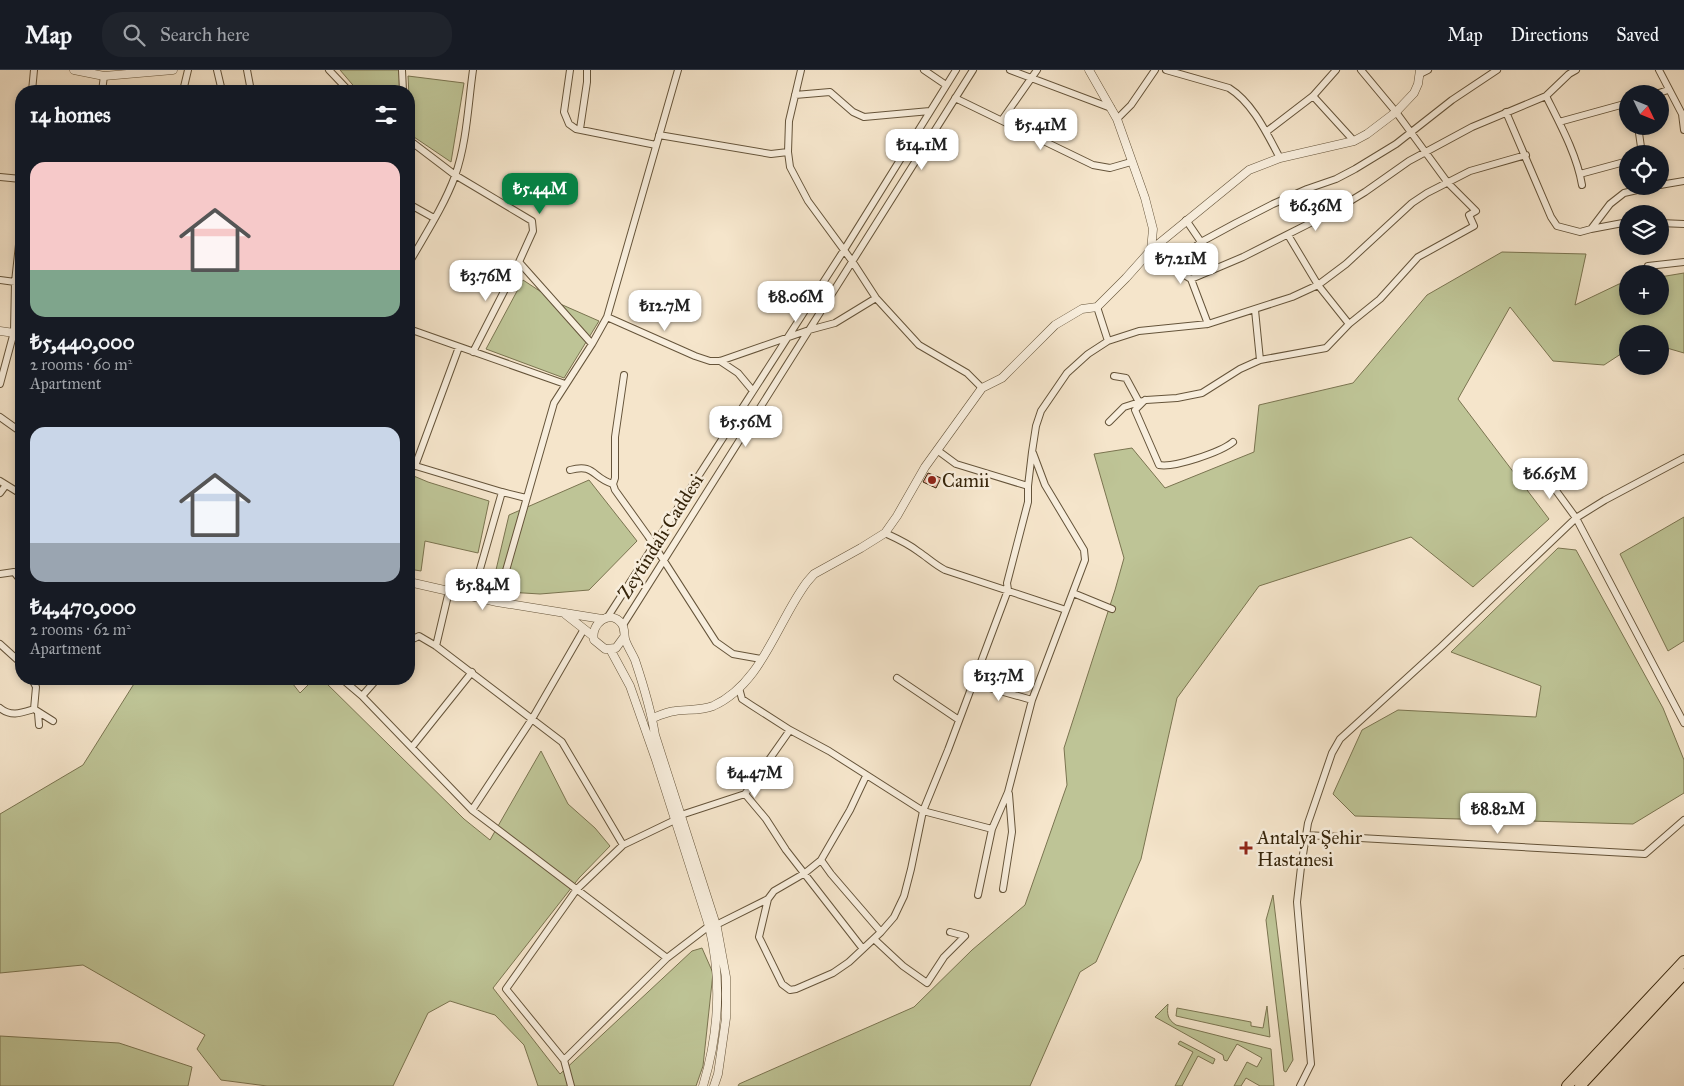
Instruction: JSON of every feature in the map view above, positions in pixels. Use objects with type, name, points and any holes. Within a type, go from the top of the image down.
[{"type":"main road","points":[[1567,1086],[1684,961]]},
{"type":"main road","points":[[1580,1086],[1684,974]]},
{"type":"street","points":[[33,85],[34,70]]},
{"type":"street","points":[[74,70],[104,76],[173,70]]},
{"type":"street","points":[[184,85],[188,70]]},
{"type":"street","points":[[218,70],[221,85]]},
{"type":"street","points":[[247,70],[250,85]]},
{"type":"street","points":[[329,70],[343,85]]},
{"type":"street","points":[[402,70],[403,85]]},
{"type":"street","points":[[415,252],[447,196],[456,175],[463,147],[472,70]]},
{"type":"street","points":[[570,70],[564,115],[569,124],[580,129],[656,145]]},
{"type":"street","points":[[580,129],[587,70]]},
{"type":"street","points":[[497,602],[554,403],[607,317],[678,70]]},
{"type":"street","points":[[801,70],[789,121],[788,152],[790,166],[808,200],[876,298],[919,345],[967,373],[982,388]]},
{"type":"street","points":[[924,70],[946,85]]},
{"type":"street","points":[[593,636],[595,626],[605,618],[753,391],[844,250],[956,70]]},
{"type":"street","name":"Zeytindalı Caddesi","points":[[623,625],[973,70]]},
{"type":"street","points":[[1010,70],[1111,108]]},
{"type":"street","points":[[1002,120],[1037,70]]},
{"type":"street","points":[[1089,70],[1117,119],[1145,198],[1153,229],[1151,250]]},
{"type":"street","points":[[1117,119],[1131,104],[1155,70]]},
{"type":"street","points":[[1166,70],[1229,88],[1242,98],[1266,132],[1280,158]]},
{"type":"street","points":[[1266,132],[1313,96],[1336,70]]},
{"type":"street","points":[[1110,422],[1124,407],[1143,401],[1177,398],[1202,393],[1240,368],[1260,360],[1326,348],[1348,324],[1380,299],[1418,258],[1474,226],[1469,214],[1476,211],[1448,184],[1396,112],[1361,70]]},
{"type":"street","points":[[653,718],[674,711],[711,707],[738,688],[748,678],[761,659],[798,593],[814,574],[884,533],[897,516],[909,492],[937,450],[982,388],[1002,378],[1055,325],[1082,310],[1096,307],[1151,250],[1249,170],[1280,158],[1354,141],[1368,134],[1396,112],[1414,93],[1420,72],[1428,70]]},
{"type":"street","points":[[1171,267],[1201,242],[1281,200],[1336,179],[1396,144],[1452,100],[1498,70]]},
{"type":"street","points":[[1191,279],[1288,235],[1365,192],[1424,152],[1506,112],[1546,96],[1569,74],[1576,70]]},
{"type":"street","points":[[1659,70],[1666,85]]},
{"type":"street","points":[[103,85],[104,76]]},
{"type":"street","points":[[795,95],[830,92],[853,112],[864,117],[930,110]]},
{"type":"street","points":[[1669,92],[1683,114],[1684,130]]},
{"type":"street","points":[[1313,96],[1354,141]]},
{"type":"street","points":[[1546,96],[1559,122],[1580,174],[1582,185]]},
{"type":"street","points":[[955,98],[1093,165],[1110,168],[1131,162]]},
{"type":"street","points":[[1559,122],[1619,105]]},
{"type":"street","points":[[1506,112],[1551,217],[1557,226],[1580,232],[1619,224]]},
{"type":"street","points":[[659,136],[771,154],[788,152]]},
{"type":"street","points":[[415,144],[456,175],[532,221],[533,231],[473,352]]},
{"type":"street","points":[[768,899],[759,937],[764,950],[786,989],[796,989],[833,973],[874,939],[894,917],[904,896],[922,811],[1008,590],[1007,583],[1028,502],[1028,486],[1036,426],[1049,397],[1067,373],[1088,354],[1108,341],[1138,331],[1171,326],[1208,324],[1292,297],[1318,285],[1369,244],[1412,203],[1427,193],[1479,168],[1526,155]]},
{"type":"street","points":[[1580,174],[1619,163]]},
{"type":"street","points":[[0,177],[15,178]]},
{"type":"street","points":[[1669,184],[1684,182]]},
{"type":"street","points":[[1591,229],[1610,204],[1621,195]]},
{"type":"street","points":[[415,207],[434,218]]},
{"type":"street","points":[[1186,220],[1201,242]]},
{"type":"street","points":[[1669,223],[1684,224]]},
{"type":"street","points":[[1288,235],[1318,285],[1348,324]]},
{"type":"street","points":[[1151,250],[1171,267],[1191,279],[1208,324]]},
{"type":"street","points":[[519,262],[592,344]]},
{"type":"street","points":[[1657,265],[1684,262]]},
{"type":"street","points":[[0,280],[15,282]]},
{"type":"street","points":[[607,317],[695,356],[710,361],[720,361],[787,337],[835,323],[876,298]]},
{"type":"street","points":[[1096,307],[1108,341]]},
{"type":"street","points":[[1255,310],[1260,360]]},
{"type":"street","points":[[0,331],[15,333]]},
{"type":"street","points":[[415,331],[566,384]]},
{"type":"street","points":[[0,384],[15,339]]},
{"type":"street","points":[[415,457],[459,347]]},
{"type":"street","points":[[720,361],[738,373],[753,391]]},
{"type":"street","points":[[613,484],[615,478],[614,437],[624,375]]},
{"type":"street","points":[[1114,376],[1126,378],[1143,401]]},
{"type":"street","points":[[1143,401],[1135,410],[1159,465],[1171,465],[1202,456],[1227,447],[1233,442]]},
{"type":"street","points":[[0,416],[15,427]]},
{"type":"street","points":[[937,450],[956,464],[1028,486]]},
{"type":"street","points":[[978,895],[992,829],[1008,792],[1032,700],[1085,560],[1084,550],[1045,485],[1032,452]]},
{"type":"street","points":[[1300,1086],[1311,1064],[1297,902],[1308,823],[1332,753],[1340,739],[1442,646],[1576,518],[1605,500],[1684,458]]},
{"type":"street","points":[[415,466],[526,498]]},
{"type":"street","points":[[570,470],[581,467],[588,468],[605,482],[613,484],[716,642],[733,654],[761,659]]},
{"type":"street","points":[[1542,470],[1576,518],[1684,723]]},
{"type":"street","points":[[0,493],[3,483],[15,490]]},
{"type":"street","points":[[472,597],[502,492]]},
{"type":"street","points":[[884,533],[920,552],[932,564],[945,570],[1066,610]]},
{"type":"street","points":[[0,574],[15,573]]},
{"type":"street","points":[[415,583],[497,602],[616,619],[623,625],[624,637],[634,659],[653,718],[655,735],[678,817],[713,925],[726,977],[726,1018],[718,1074],[714,1086]]},
{"type":"street","points":[[436,646],[449,591]]},
{"type":"street","points":[[1073,592],[1112,609]]},
{"type":"street","points":[[564,613],[593,636],[601,647],[616,648],[624,637]]},
{"type":"street","points":[[472,810],[532,719],[584,630]]},
{"type":"street","points":[[415,638],[419,636],[436,646],[562,742],[623,845]]},
{"type":"street","points":[[0,644],[15,658]]},
{"type":"street","points":[[610,649],[630,686],[678,817]]},
{"type":"street","points":[[412,748],[472,672]]},
{"type":"street","points":[[898,678],[959,720]]},
{"type":"street","points":[[972,683],[1032,700]]},
{"type":"street","points":[[35,685],[36,711],[39,725]]},
{"type":"street","points":[[349,685],[362,696],[472,810],[667,958]]},
{"type":"street","points":[[362,696],[372,685]]},
{"type":"street","points":[[738,688],[742,699],[922,811],[992,829]]},
{"type":"street","points":[[0,708],[5,712],[17,715],[36,711],[53,722]]},
{"type":"street","points":[[570,1086],[564,1060],[506,989],[577,889],[623,845],[678,817],[746,794],[790,730]]},
{"type":"street","points":[[564,1060],[667,958],[713,925],[768,899],[774,892],[805,873],[821,860],[850,810],[866,776]]},
{"type":"street","points":[[1003,889],[1012,832],[1008,792]]},
{"type":"street","points":[[746,794],[766,818],[786,850],[863,949]]},
{"type":"street","points":[[1306,835],[1645,854],[1684,820]]},
{"type":"street","points":[[821,860],[881,932]]},
{"type":"street","points":[[703,1086],[710,1062],[717,1010],[718,976],[713,925]]},
{"type":"street","points":[[874,939],[903,966],[927,983],[944,958],[965,936],[950,932]]},
{"type":"green space","points":[[340,70],[400,70],[400,85],[353,85]]},
{"type":"green space","points":[[408,76],[464,83],[451,162],[415,138],[415,85],[408,85]]},
{"type":"green space","points":[[1502,252],[1586,254],[1575,305],[1619,284],[1619,315],[1669,315],[1669,276],[1684,273],[1684,353],[1669,349],[1669,325],[1619,325],[1619,355],[1604,365],[1553,361],[1510,307],[1458,399],[1549,519],[1473,587],[1411,537],[1259,586],[1177,698],[1141,859],[1096,962],[1080,972],[1030,1086],[738,1086],[914,1007],[972,950],[1025,905],[1067,785],[1064,748],[1124,558],[1094,454],[1132,448],[1165,488],[1254,452],[1259,405],[1353,383],[1427,295]]},
{"type":"green space","points":[[523,280],[558,303],[599,321],[564,378],[486,349]]},
{"type":"green space","points":[[415,477],[489,501],[478,553],[425,541],[421,571],[415,570]]},
{"type":"green space","points":[[589,480],[637,541],[589,590],[540,594],[491,591],[509,515]]},
{"type":"green space","points":[[1684,517],[1684,641],[1668,651],[1620,554]]},
{"type":"green space","points":[[1558,548],[1576,550],[1663,708],[1684,760],[1684,793],[1633,824],[1355,816],[1333,794],[1362,730],[1398,710],[1536,717],[1541,686],[1451,652]]},
{"type":"green space","points":[[133,685],[294,685],[300,693],[308,685],[328,685],[464,819],[490,840],[541,751],[568,804],[595,828],[610,846],[579,878],[493,988],[560,1074],[692,951],[702,948],[713,973],[703,1066],[696,1086],[538,1086],[524,1045],[495,1015],[450,1001],[428,1013],[393,1086],[267,1086],[221,1080],[197,1049],[205,1035],[83,965],[0,973],[0,814],[83,765]]},
{"type":"green space","points":[[1273,895],[1293,1060],[1286,1072],[1284,1071],[1266,920]]},
{"type":"green space","points":[[1168,1004],[1168,1016],[1176,1025],[1271,1049],[1274,1086],[1260,1086],[1246,1078],[1241,1086],[1234,1086],[1247,1062],[1257,1067],[1262,1058],[1237,1044],[1227,1061],[1224,1060],[1223,1055],[1155,1017]]},
{"type":"green space","points":[[1267,1006],[1270,1037],[1176,1016],[1177,1008],[1251,1022],[1251,1026],[1263,1028]]},
{"type":"green space","points":[[0,1036],[119,1043],[192,1067],[188,1086],[0,1086]]},
{"type":"green space","points":[[1180,1041],[1215,1059],[1213,1064],[1198,1056],[1182,1086],[1175,1086],[1193,1052],[1178,1044]]},
{"type":"building","name":"Camii","points":[[928,473],[941,478],[936,488],[923,482]]},
{"type":"place","name":"Camii","points":[[932,480]]},
{"type":"place","name":"Antalya Şehir Hastanesi","points":[[1246,848]]}]
